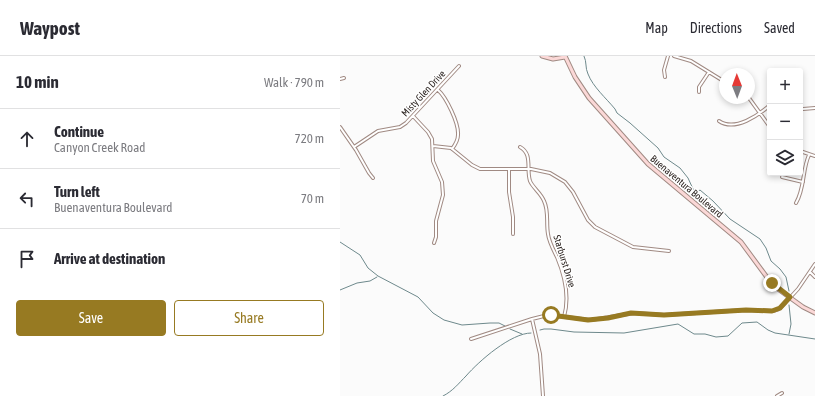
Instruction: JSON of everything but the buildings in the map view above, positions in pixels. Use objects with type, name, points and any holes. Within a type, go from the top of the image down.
[{"type":"main road","points":[[542,56],[553,59],[565,56]]},
{"type":"main road","name":"Buenaventura Boulevard","points":[[565,56],[575,77],[589,98],[648,164],[740,242],[769,280],[803,307],[815,313]]},
{"type":"street","points":[[665,77],[664,70],[668,56]]},
{"type":"street","points":[[674,56],[689,60],[719,78]]},
{"type":"street","name":"Misty Glen Drive","points":[[354,147],[378,131],[403,125],[438,90],[459,66]]},
{"type":"street","points":[[699,92],[699,87],[709,72]]},
{"type":"street","points":[[340,79],[344,78]]},
{"type":"street","points":[[438,90],[446,99],[458,129],[457,138],[452,149]]},
{"type":"street","points":[[753,104],[767,123]]},
{"type":"street","points":[[719,121],[726,124],[747,121],[767,107]]},
{"type":"street","points":[[803,109],[815,108]]},
{"type":"street","points":[[413,116],[429,134],[433,146],[433,161],[441,180],[443,195],[436,221],[436,238],[434,243]]},
{"type":"street","points":[[340,127],[373,178]]},
{"type":"street","points":[[433,146],[452,149],[479,169],[529,169],[546,171],[563,181],[572,190],[588,220],[595,227],[634,248],[669,251]]},
{"type":"street","name":"Starburst Drive","points":[[520,147],[524,149],[527,154],[531,182],[542,196],[546,204],[549,239],[558,259],[566,285],[567,299],[564,317]]},
{"type":"street","points":[[803,152],[815,156]]},
{"type":"street","points":[[796,203],[800,195],[805,164],[809,155]]},
{"type":"street","points":[[509,169],[509,192],[513,218],[513,234]]},
{"type":"street","points":[[782,177],[803,182]]},
{"type":"street","points":[[471,339],[548,315],[592,320],[631,313],[664,315],[746,310],[772,311],[780,308],[815,264]]},
{"type":"street","points":[[810,272],[815,277]]},
{"type":"street","points":[[532,319],[540,354],[543,396]]},
{"type":"street","points":[[777,396],[782,393]]},
{"type":"waterway","points":[[584,56],[590,79],[617,113],[658,148],[664,157],[680,168],[688,178],[693,189],[697,192],[700,190],[730,219],[760,239],[766,248],[771,261],[786,277],[789,291]]},
{"type":"waterway","points":[[340,242],[360,255],[368,268],[378,276],[418,297],[433,313],[444,320],[462,325],[499,323],[505,326]]},
{"type":"waterway","points":[[340,290],[357,283],[370,281],[377,277]]},
{"type":"waterway","points":[[789,305],[791,324],[789,334]]},
{"type":"waterway","points":[[540,330],[551,329],[574,332],[624,333],[678,324],[694,334],[705,334],[716,337],[728,336],[742,323],[757,322],[775,333],[815,339]]},
{"type":"waterway","points":[[510,329],[522,334]]},
{"type":"waterway","points":[[443,396],[453,389],[479,363],[496,349],[514,338],[523,334],[531,333]]},
{"type":"route","points":[[551,315],[588,320],[608,318],[631,313],[664,315],[746,310],[774,311],[779,309],[790,297],[772,283]]}]
